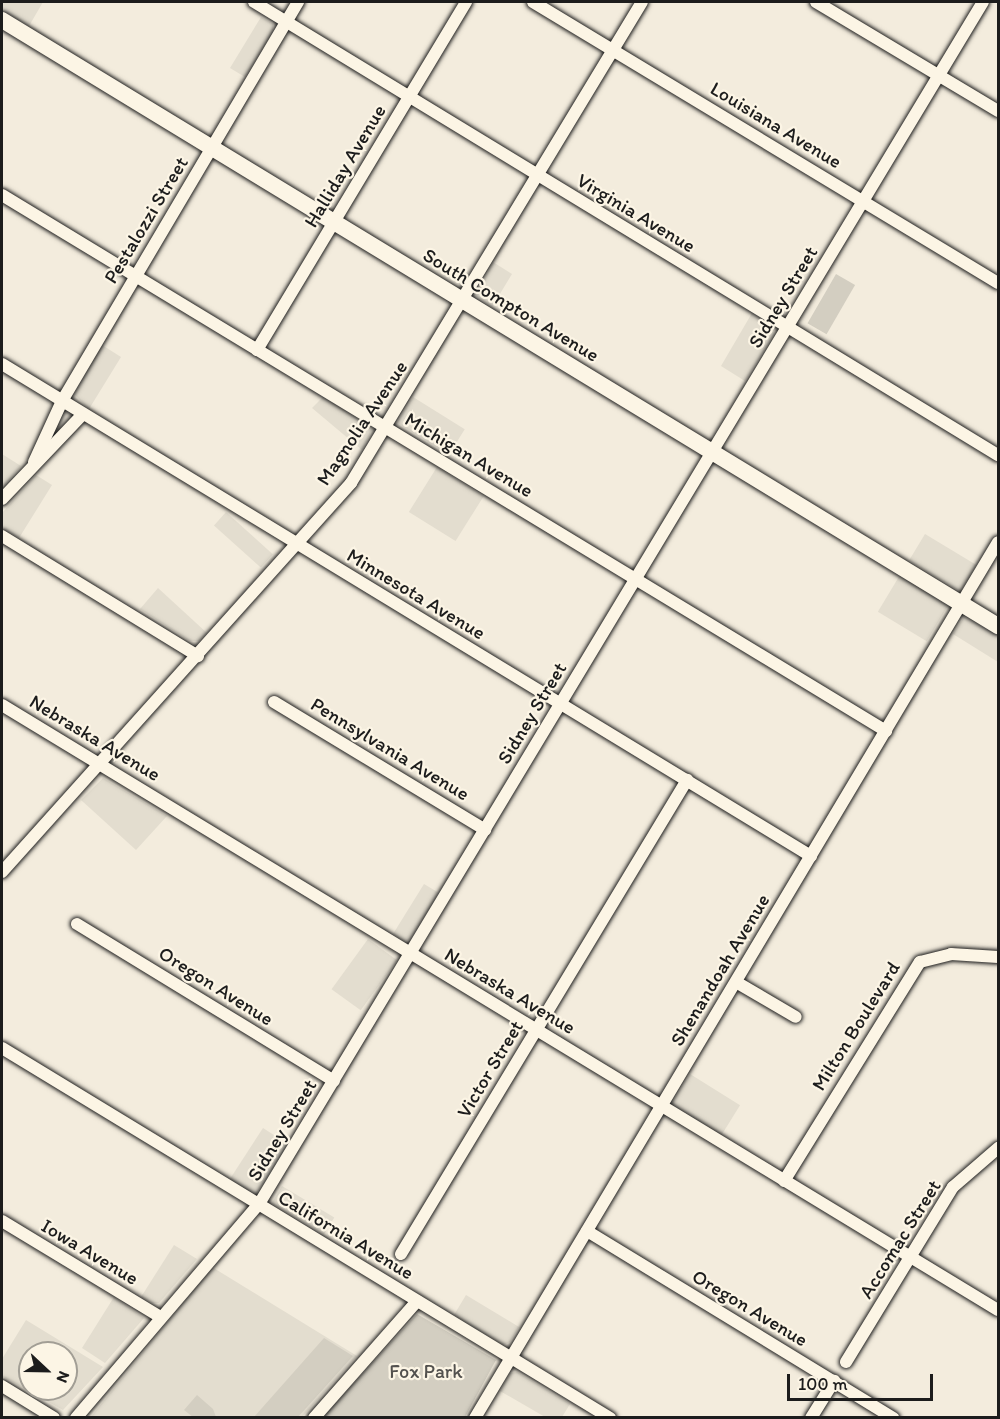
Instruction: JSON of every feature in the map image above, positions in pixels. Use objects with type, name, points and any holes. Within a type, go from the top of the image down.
[{"type":"main road","name":"South Compton Avenue","points":[[2,20],[999,626]]},
{"type":"street","name":"Virginia Avenue","points":[[254,2],[999,455]]},
{"type":"street","name":"Pestalozzi Street","points":[[34,462],[62,401],[298,2]]},
{"type":"street","name":"Halliday Avenue","points":[[258,350],[466,2]]},
{"type":"street","name":"Louisiana Avenue","points":[[533,2],[999,283]]},
{"type":"street","name":"Magnolia Avenue","points":[[2,872],[351,483],[387,428],[536,175],[642,2]]},
{"type":"street","points":[[816,2],[999,111]]},
{"type":"street","name":"Sidney Street","points":[[76,1418],[159,1316],[259,1204],[983,2]]},
{"type":"street","name":"Michigan Avenue","points":[[2,195],[886,731]]},
{"type":"street","name":"Minnesota Avenue","points":[[2,364],[811,856]]},
{"type":"street","name":"Pestalozzi Street","points":[[2,499],[34,462],[83,414]]},
{"type":"street","points":[[2,536],[198,656]]},
{"type":"street","name":"Shenandoah Avenue","points":[[475,1418],[999,542]]},
{"type":"street","name":"Pennsylvania Avenue","points":[[274,702],[485,830]]},
{"type":"street","name":"Nebraska Avenue","points":[[2,705],[999,1310]]},
{"type":"street","name":"Victor Street","points":[[401,1254],[687,780]]},
{"type":"street","name":"Oregon Avenue","points":[[77,924],[334,1081]]},
{"type":"street","name":"Milton Boulevard","points":[[784,1181],[920,962],[951,954],[999,957]]},
{"type":"street","points":[[736,982],[796,1017]]},
{"type":"street","name":"California Avenue","points":[[2,1048],[609,1418]]},
{"type":"street","name":"Accomac Street","points":[[846,1362],[953,1187],[999,1148]]},
{"type":"street","name":"Iowa Avenue","points":[[2,1221],[159,1316]]},
{"type":"street","name":"Oregon Avenue","points":[[587,1231],[893,1418]]},
{"type":"street","points":[[314,1418],[417,1300]]},
{"type":"street","points":[[811,1418],[834,1382]]},
{"type":"street","points":[[2,1386],[54,1418]]},
{"type":"shaded area","points":[[2,2],[43,2],[29,26],[2,10]]},
{"type":"shaded area","points":[[261,17],[273,24],[273,32],[245,77],[230,68]]},
{"type":"shaded area","points":[[493,262],[512,274],[492,307],[476,296]]},
{"type":"shaded area","points":[[752,313],[773,325],[774,334],[745,381],[721,366]]},
{"type":"shaded area","points":[[102,345],[121,357],[89,409],[74,394]]},
{"type":"shaded area","points":[[323,397],[373,428],[362,450],[312,408]]},
{"type":"shaded area","points":[[413,397],[465,429],[449,455],[397,422]]},
{"type":"shaded area","points":[[2,454],[21,466],[2,488]]},
{"type":"shaded area","points":[[437,467],[484,496],[456,541],[409,512]]},
{"type":"shaded area","points":[[36,475],[52,485],[19,538],[2,528],[2,513]]},
{"type":"shaded area","points":[[226,512],[273,554],[261,568],[214,525]]},
{"type":"shaded area","points":[[925,534],[976,565],[960,591],[909,561]]},
{"type":"shaded area","points":[[900,575],[949,604],[927,641],[878,612]]},
{"type":"shaded area","points":[[158,588],[207,633],[199,641],[190,641],[140,609]]},
{"type":"shaded area","points":[[964,617],[998,635],[998,662],[953,634]]},
{"type":"shaded area","points":[[103,778],[167,816],[136,850],[81,800]]},
{"type":"shaded area","points":[[424,884],[439,893],[410,940],[404,941],[393,934]]},
{"type":"shaded area","points":[[368,939],[397,960],[361,1010],[332,989]]},
{"type":"shaded area","points":[[690,1074],[740,1105],[720,1137],[670,1105]]},
{"type":"shaded area","points":[[263,1128],[288,1144],[255,1195],[230,1179]]},
{"type":"shaded area","points":[[282,1186],[334,1217],[324,1235],[272,1203]]},
{"type":"shaded area","points":[[174,1245],[197,1259],[159,1303],[152,1303],[141,1297]]},
{"type":"shaded area","points":[[212,1267],[357,1356],[302,1417],[90,1418]]},
{"type":"shaded area","points":[[466,1295],[519,1327],[510,1342],[503,1345],[454,1315]]},
{"type":"shaded area","points":[[114,1297],[144,1318],[105,1363],[82,1348]]},
{"type":"shaded area","points":[[26,1320],[60,1341],[18,1341],[18,1385],[2,1376],[2,1359]]},
{"type":"shaded area","points":[[78,1352],[103,1367],[78,1394]]},
{"type":"shaded area","points":[[517,1372],[570,1404],[562,1417],[545,1417],[500,1391],[510,1373]]},
{"type":"shaded area","points":[[47,1401],[71,1401],[63,1410]]},
{"type":"green space","points":[[836,274],[855,285],[827,334],[808,323]]},
{"type":"green space","name":"Fox Park","points":[[417,1314],[496,1360],[465,1417],[323,1417]]},
{"type":"green space","points":[[324,1338],[353,1356],[298,1417],[254,1417]]},
{"type":"green space","points":[[197,1395],[213,1409],[216,1417],[193,1417],[184,1410]]}]
